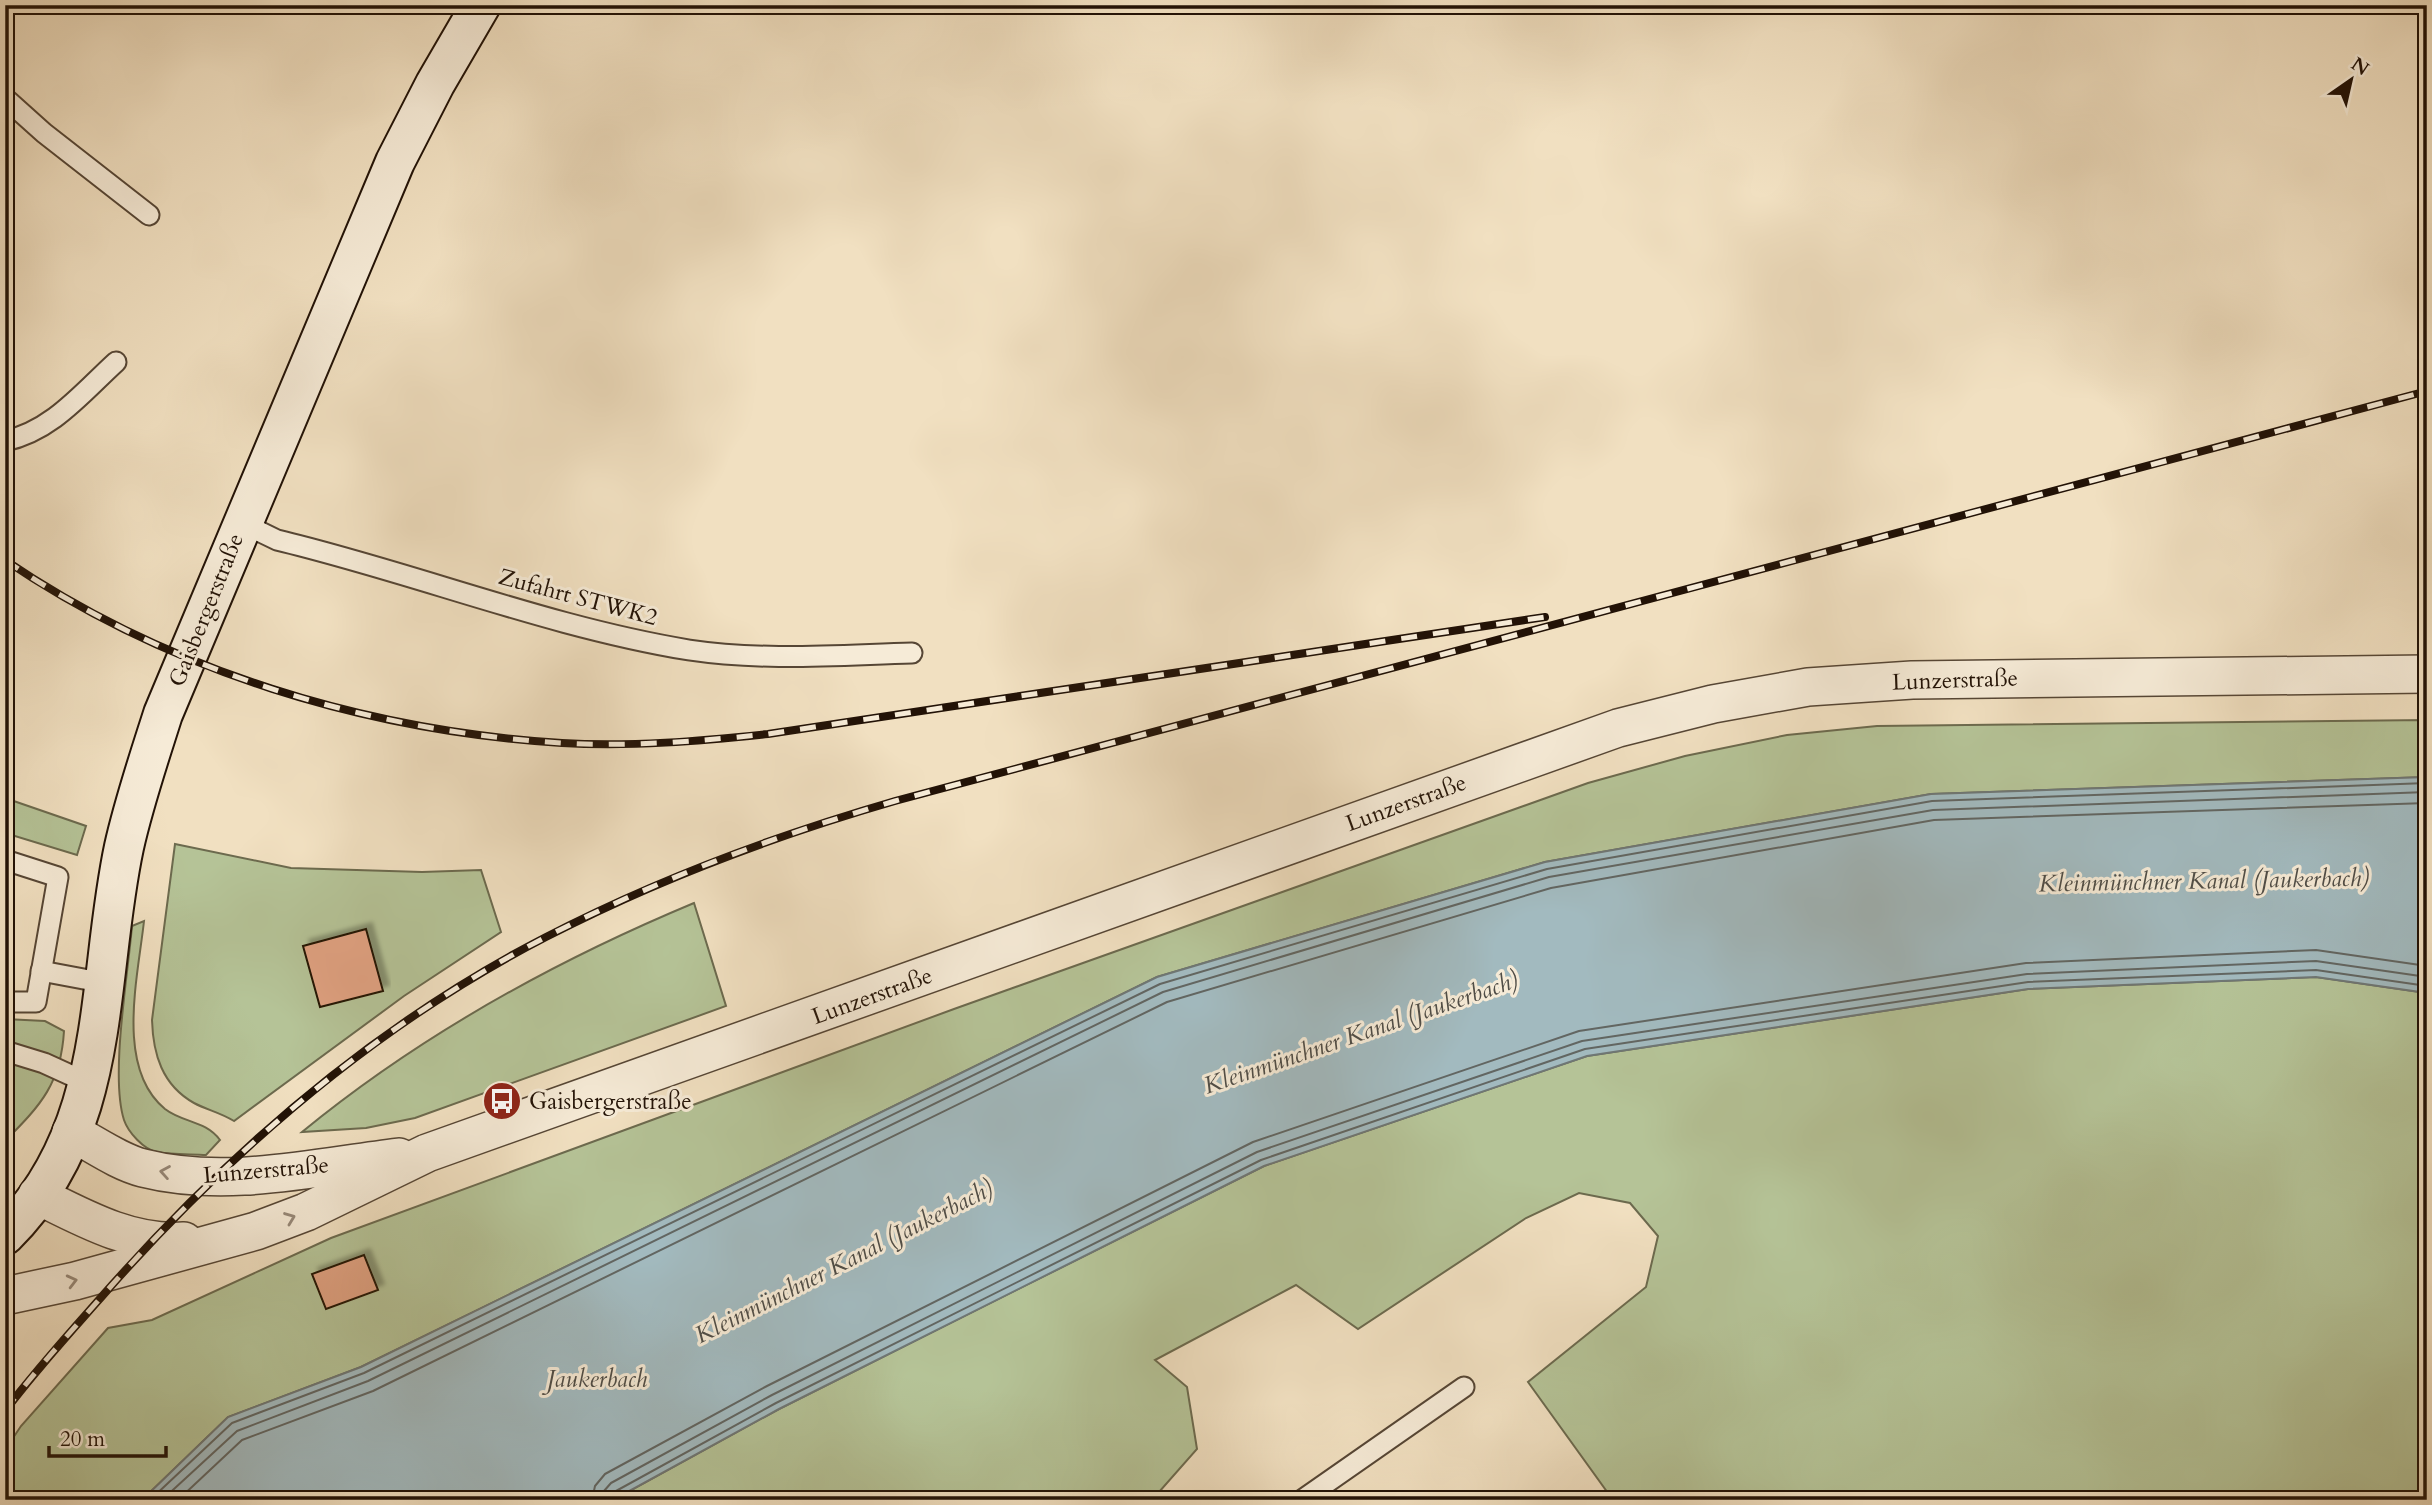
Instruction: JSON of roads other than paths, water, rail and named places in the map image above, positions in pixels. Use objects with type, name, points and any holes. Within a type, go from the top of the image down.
[{"type":"street","name":"Gaisbergerstraße","points":[[5,1235],[37,1195],[57,1164],[90,1084],[124,847],[163,714],[395,162],[435,84],[481,5]]},
{"type":"street","name":"Lunzerstraße","points":[[5,1296],[75,1281],[226,1237],[256,1231],[306,1212],[427,1153],[700,1058],[1618,728],[1713,704],[1808,687],[1912,680],[2427,674]]},
{"type":"street","name":"Lunzerstraße","points":[[71,1132],[141,1167],[186,1176],[245,1176],[427,1153]]},
{"type":"street","name":"Lunzerstraße","points":[[37,1195],[118,1233],[167,1242],[226,1237]]},
{"type":"lane","points":[[5,98],[44,133],[149,215]]},
{"type":"lane","points":[[5,441],[26,437],[50,423],[116,362]]},
{"type":"lane","name":"Zufahrt STWK2","points":[[242,523],[277,540],[581,626],[690,650],[798,657],[912,653]]},
{"type":"lane","points":[[5,860],[58,877],[36,1002],[5,1002]]},
{"type":"lane","points":[[41,971],[105,983]]},
{"type":"lane","points":[[5,1051],[44,1063],[90,1084]]},
{"type":"lane","points":[[1302,1500],[1464,1387]]},
{"type":"water","name":"Jaukerbach","points":[[2427,777],[2427,993],[2316,977],[2028,989],[1587,1056],[1264,1166],[779,1409],[613,1500],[142,1500],[228,1417],[361,1367],[1157,977],[1545,862],[1931,794]]},
{"type":"railway","points":[[5,1411],[57,1347],[159,1234],[208,1184],[313,1091],[426,1008],[485,971],[546,937],[631,896],[761,844],[895,801],[2427,391]]},
{"type":"railway","points":[[5,560],[68,599],[133,634],[201,664],[272,689],[343,709],[416,725],[489,736],[588,744],[665,743],[768,734],[1545,617]]},
{"type":"place","name":"Gaisbergerstraße","points":[[502,1101]]},
{"type":"water label","name":"Kleinmünchner Kanal (Jaukerbach)","points":[[2204,881]]},
{"type":"water label","name":"Kleinmünchner Kanal (Jaukerbach)","points":[[1361,1033]]},
{"type":"water label","name":"Kleinmünchner Kanal (Jaukerbach)","points":[[844,1262]]}]
